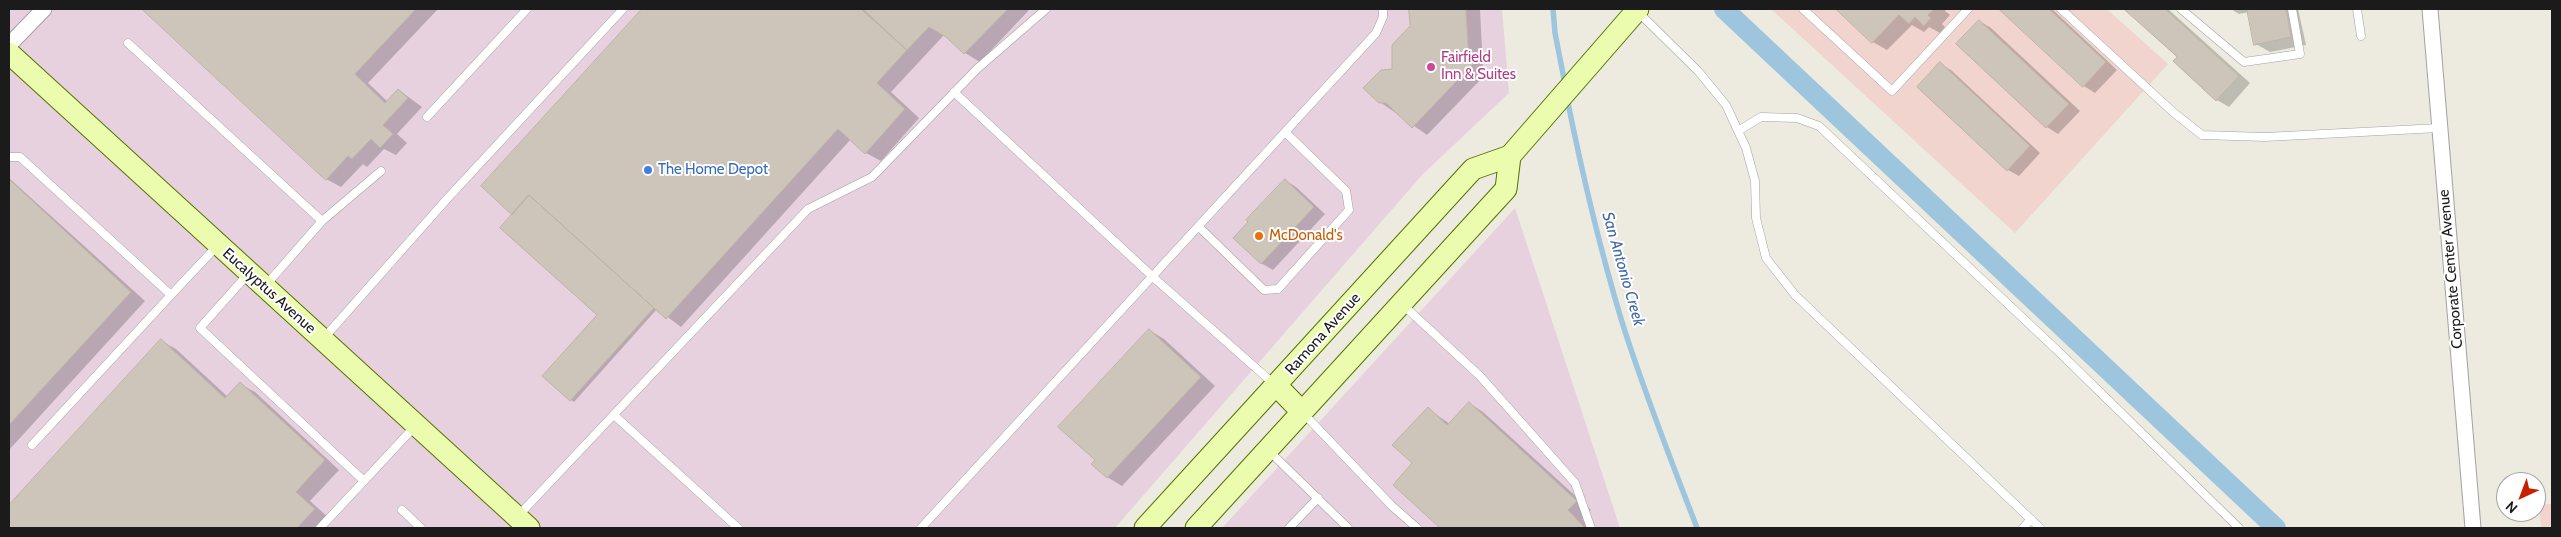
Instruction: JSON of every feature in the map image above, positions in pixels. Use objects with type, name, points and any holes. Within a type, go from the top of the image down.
[{"type":"main road","name":"Ramona Avenue","points":[[1145,528],[1473,169],[1510,156],[1637,9]]},
{"type":"main road","name":"Eucalyptus Avenue","points":[[9,53],[523,523]]},
{"type":"main road","points":[[1196,528],[1506,189],[1510,156]]},
{"type":"main road","points":[[1276,385],[1302,412]]},
{"type":"street","points":[[9,45],[44,9]]},
{"type":"street","name":"Corporate Center Avenue","points":[[2430,9],[2438,128],[2473,528]]},
{"type":"lane","points":[[427,117],[527,9]]},
{"type":"lane","points":[[323,340],[446,200],[623,9]]},
{"type":"lane","points":[[523,523],[614,415],[808,209],[872,177],[978,68],[1046,9]]},
{"type":"lane","points":[[921,528],[1376,33],[1383,17],[1383,9]]},
{"type":"lane","points":[[1637,9],[1698,71],[1726,105],[1746,148],[1755,181],[1756,218],[1766,258],[1795,295],[2040,528]]},
{"type":"lane","points":[[1803,9],[1892,91],[1968,9]]},
{"type":"lane","points":[[2061,9],[2160,101],[2202,135],[2265,137],[2438,128]]},
{"type":"lane","points":[[2181,9],[2244,62],[2300,54],[2292,9]]},
{"type":"lane","points":[[2357,9],[2361,36]]},
{"type":"lane","points":[[128,42],[322,221]]},
{"type":"lane","points":[[954,92],[1153,277],[1276,385]]},
{"type":"lane","points":[[1738,132],[1761,117],[1797,118],[1819,126],[2060,353],[2239,528]]},
{"type":"lane","points":[[1199,227],[1264,290],[1278,289],[1349,210],[1346,191],[1285,132]]},
{"type":"lane","points":[[9,157],[20,157],[171,295]]},
{"type":"lane","points":[[364,481],[200,328],[382,171]]},
{"type":"lane","points":[[32,445],[218,244]]},
{"type":"lane","points":[[1401,304],[1480,376],[1575,483],[1591,528]]},
{"type":"lane","points":[[1302,412],[1392,506],[1417,528]]},
{"type":"lane","points":[[614,415],[738,528]]},
{"type":"lane","points":[[320,528],[416,425]]},
{"type":"lane","points":[[1268,450],[1348,528]]},
{"type":"lane","points":[[1289,528],[1318,498]]},
{"type":"lane","points":[[402,510],[421,528]]},
{"type":"lane","points":[[2023,528],[2031,519]]},
{"type":"shaded area","points":[[9,9],[1502,9],[1509,93],[1422,175],[1115,528],[9,528]]},
{"type":"shaded area","points":[[1771,9],[2107,9],[2168,64],[2015,233]]},
{"type":"shaded area","points":[[1515,208],[1620,528],[1222,528]]},
{"type":"shaded area","points":[[2546,504],[2552,504],[2552,528],[2541,528],[2540,522],[2546,522]]},
{"type":"building","points":[[142,9],[416,9],[355,74],[385,103],[398,89],[408,98],[383,125],[393,134],[380,148],[371,139],[352,159],[348,156],[326,180]]},
{"type":"building","name":"The Home Depot","points":[[642,9],[861,9],[907,50],[877,83],[905,109],[865,154],[838,129],[666,319],[529,195],[512,215],[481,186]]},
{"type":"building","points":[[863,9],[1008,9],[964,54],[946,37],[929,27],[907,50]]},
{"type":"building","name":"Fairfield Inn & Suites","points":[[1409,9],[1466,9],[1469,60],[1473,64],[1412,128],[1386,103],[1379,103],[1363,88],[1381,70],[1392,69],[1392,45],[1410,26]]},
{"type":"building","points":[[1836,9],[1934,9],[1928,15],[1931,18],[1924,26],[1915,17],[1909,24],[1899,15],[1872,43]]},
{"type":"building","points":[[1999,9],[2049,9],[2106,62],[2083,87]]},
{"type":"building","points":[[2124,9],[2165,9],[2239,76],[2216,101],[2173,61],[2177,57]]},
{"type":"building","points":[[2247,9],[2286,9],[2291,37],[2254,45]]},
{"type":"building","points":[[1979,20],[2069,104],[2046,128],[1956,44]]},
{"type":"building","points":[[1940,62],[2030,146],[2007,171],[1917,87]]},
{"type":"building","points":[[9,179],[131,292],[9,425]]},
{"type":"building","points":[[1285,179],[1314,207],[1261,264],[1233,238],[1248,222],[1246,220]]},
{"type":"building","points":[[529,195],[654,308],[570,401],[542,376],[597,315],[500,228]]},
{"type":"building","points":[[1149,329],[1201,377],[1107,478],[1091,464],[1095,460],[1058,427]]},
{"type":"building","points":[[161,339],[225,398],[240,382],[325,460],[296,492],[315,509],[297,528],[9,528],[9,505]]},
{"type":"building","points":[[1469,402],[1577,501],[1568,510],[1585,528],[1440,528],[1393,485],[1412,463],[1392,445],[1428,407],[1447,425]]},
{"type":"waterway","name":"San Antonio Creek","points":[[1553,9],[1555,33],[1565,84]]},
{"type":"waterway","points":[[1724,9],[2276,528]]},
{"type":"waterway","name":"San Antonio Creek","points":[[1567,98],[1592,211],[1622,322],[1697,528]]},
{"type":"place","name":"Fairfield Inn & Suites","points":[[1431,67]]},
{"type":"place","name":"The Home Depot","points":[[648,170]]},
{"type":"place","name":"McDonald's","points":[[1259,236]]}]
